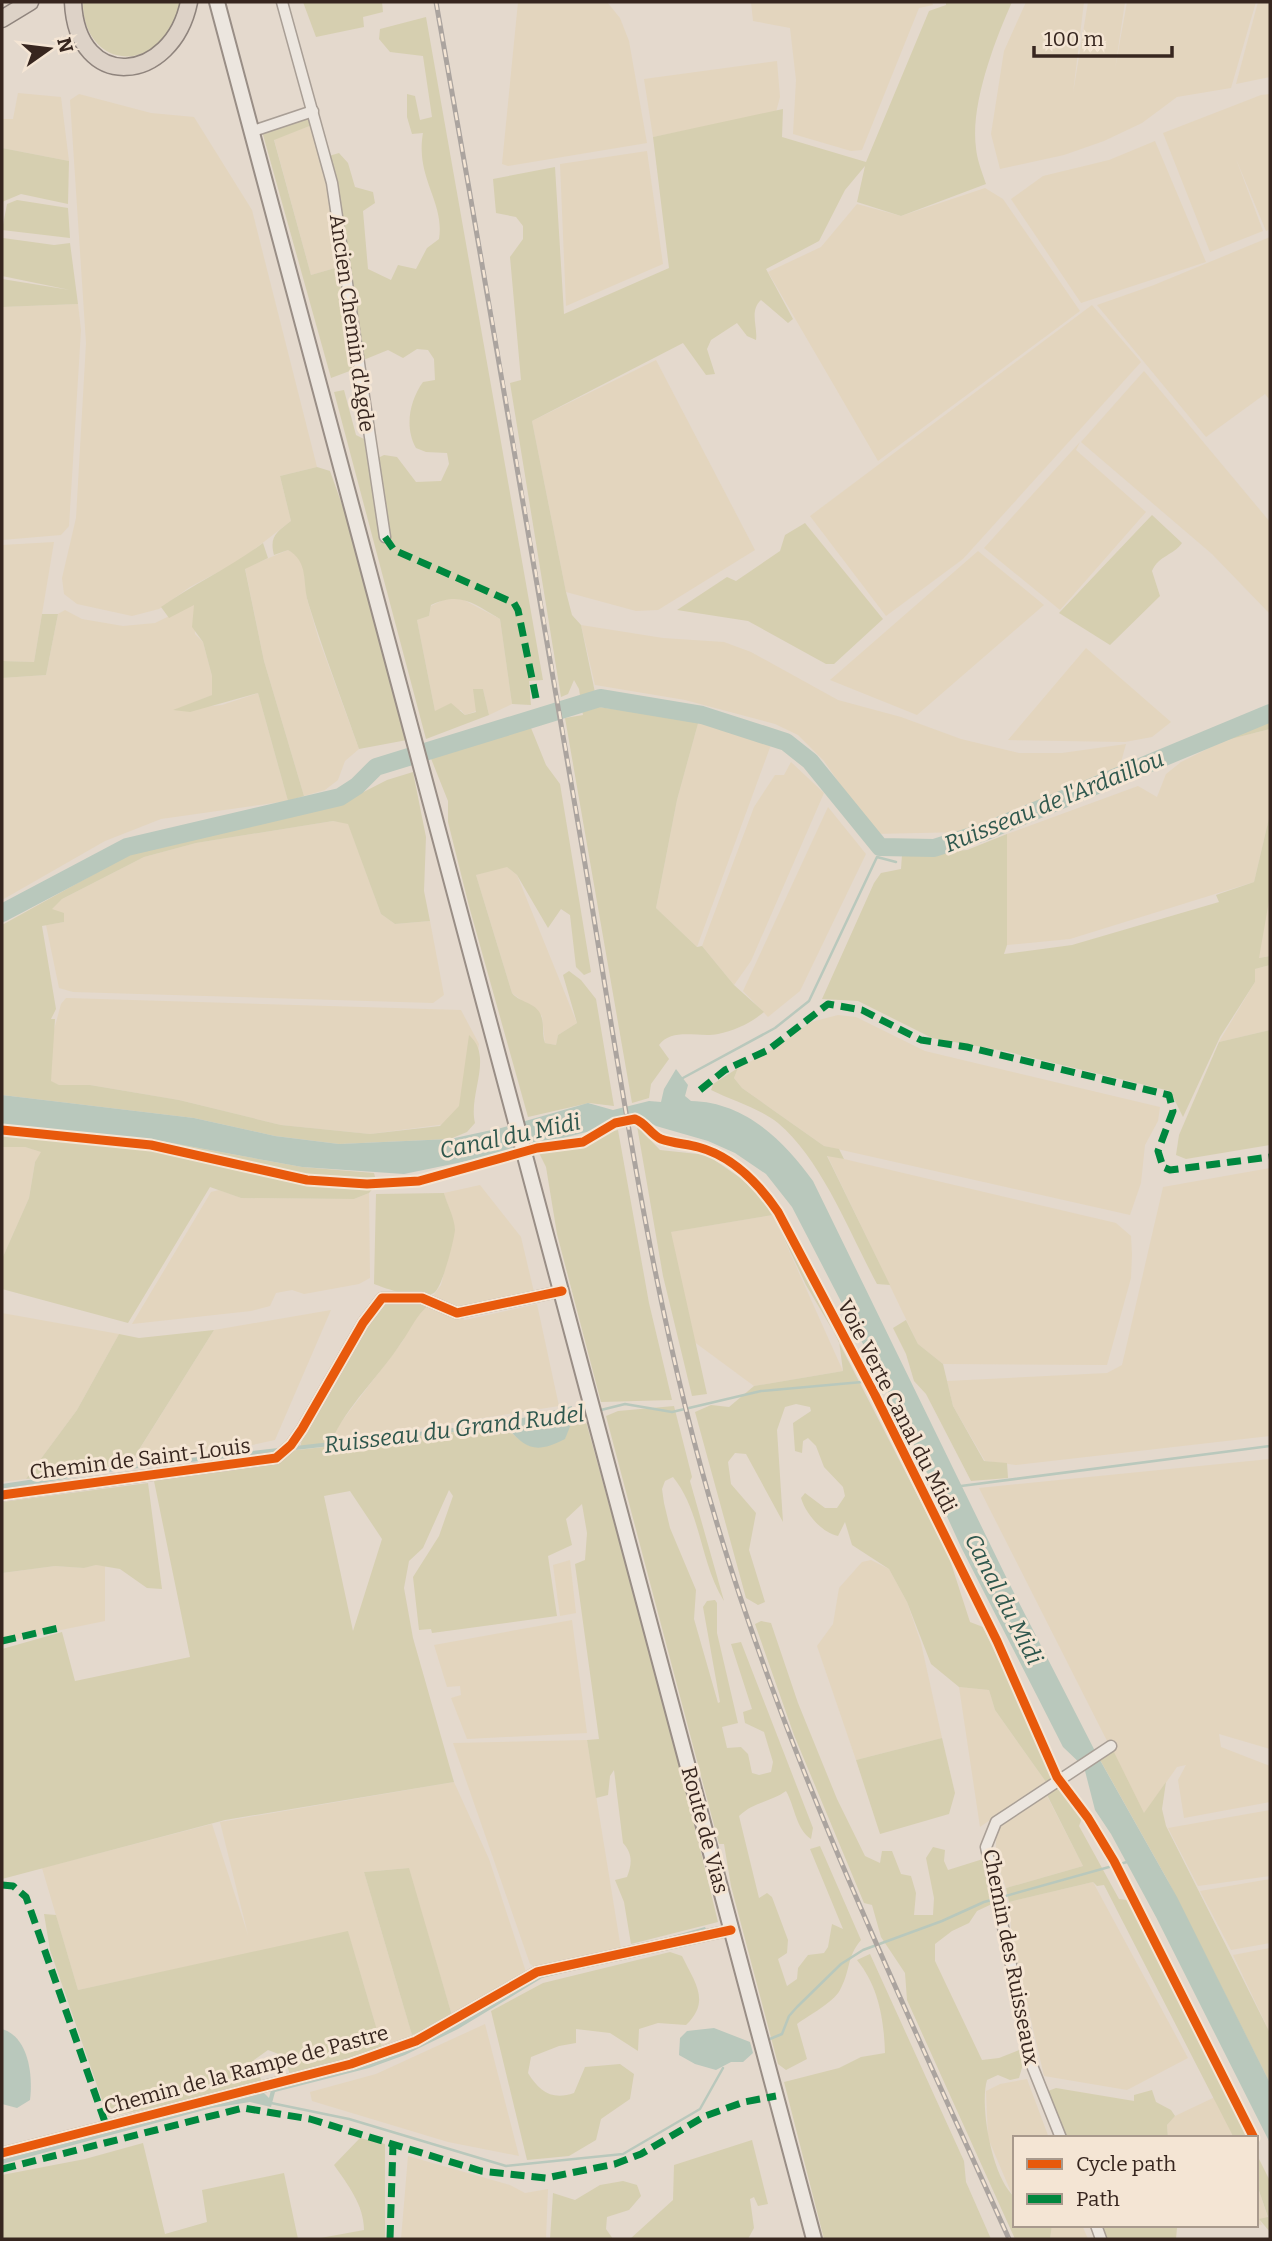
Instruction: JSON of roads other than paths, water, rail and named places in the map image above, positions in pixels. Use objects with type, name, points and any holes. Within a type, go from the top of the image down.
[{"type":"highway","points":[[8,8],[30,2]]},
{"type":"highway","points":[[73,2],[74,17],[81,40],[96,58],[120,67],[145,64],[170,46],[185,20],[189,2]]},
{"type":"main road","name":"Route de Vias","points":[[217,2],[812,2234]]},
{"type":"street","name":"Ancien Chemin d'Agde","points":[[282,2],[332,183],[385,537]]},
{"type":"street","points":[[253,131],[313,111]]},
{"type":"street","name":"Chemin de Saint-Louis","points":[[2,1494],[115,1477],[267,1460],[281,1455],[291,1445],[362,1323],[382,1298],[422,1298],[457,1313],[562,1291]]},
{"type":"street","name":"Chemin des Ruisseaux","points":[[1060,2136],[1033,2068],[986,1847],[996,1822],[1106,1749]]},
{"type":"street","name":"Chemin de la Rampe de Pastre","points":[[2,2153],[362,2061],[416,2041],[537,1972],[732,1930]]},
{"type":"water","name":"Canal du Midi","points":[[676,1069],[688,1085],[685,1096],[691,1101],[729,1108],[761,1126],[789,1151],[813,1181],[1010,1585],[1096,1753],[1177,1897],[1270,2083],[1270,2143],[1156,1917],[1095,1810],[1084,1767],[1063,1747],[961,1547],[905,1425],[792,1207],[766,1174],[735,1153],[708,1141],[656,1126],[639,1116],[614,1119],[602,1128],[501,1154],[404,1174],[302,1167],[161,1141],[2,1124],[2,1095],[194,1118],[275,1136],[339,1144],[450,1139],[501,1128],[588,1103],[613,1110],[649,1101],[661,1102],[664,1089]]},
{"type":"water","points":[[572,1406],[571,1424],[565,1439],[540,1448],[520,1441],[506,1426],[121,1470],[2,1489],[2,1484],[121,1466],[506,1422]]},
{"type":"water","points":[[705,1927],[710,1937],[542,1978],[458,2029],[405,2055],[369,2068],[275,2092],[271,2107],[250,2102],[212,2108],[2,2164],[2,2155],[261,2090],[269,2098],[272,2086],[372,2060],[540,1973]]},
{"type":"water","points":[[714,2028],[750,2042],[753,2053],[743,2062],[731,2062],[716,2070],[695,2064],[679,2055],[680,2038],[687,2031]]},
{"type":"water","points":[[2,2029],[18,2040],[24,2049],[30,2069],[30,2100],[17,2108],[2,2104]]},
{"type":"waterway","name":"Ruisseau de l'Ardaillou","points":[[2,913],[127,847],[340,797],[357,786],[376,767],[600,698],[702,715],[786,742],[810,761],[880,847],[934,848],[984,832],[1270,713]]},
{"type":"waterway","points":[[681,1079],[775,1028],[809,1001],[877,857],[896,862]]},
{"type":"waterway","name":"Ruisseau du Grand Rudel","points":[[597,1411],[625,1404],[672,1412],[761,1391],[862,1382]]},
{"type":"waterway","name":"Ruisseau du Grand Rudel","points":[[570,1416],[587,1414]]},
{"type":"waterway","points":[[961,1486],[1270,1446]]},
{"type":"waterway","points":[[765,2041],[782,2034],[789,2016],[797,2007],[841,1964],[863,1950],[942,1921],[984,1902],[1127,1862]]},
{"type":"waterway","points":[[271,2103],[349,2119],[506,2166],[623,2154],[700,2109],[723,2068]]},
{"type":"railway","points":[[436,2],[641,1198],[695,1446],[747,1619],[815,1799],[890,1976],[1009,2239]]}]
